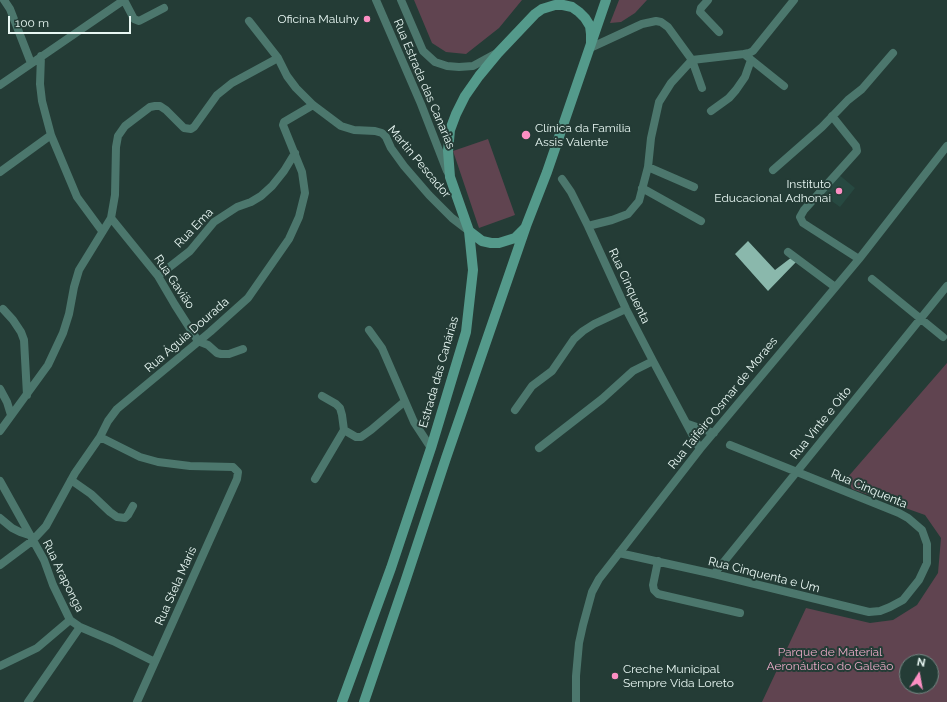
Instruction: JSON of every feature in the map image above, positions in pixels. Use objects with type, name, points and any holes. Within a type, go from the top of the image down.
[{"type":"main road","points":[[532,17],[546,0]]},
{"type":"main road","points":[[364,702],[446,458],[606,0]]},
{"type":"main road","points":[[532,17],[538,11],[550,6],[564,5],[572,7],[588,22],[592,34],[590,46]]},
{"type":"main road","name":"Estrada das Canárias","points":[[342,702],[387,578],[431,448],[466,332],[473,270],[469,231],[450,177],[448,151],[450,130],[465,96],[479,76],[498,53],[532,17]]},
{"type":"main road","points":[[469,231],[482,241],[499,243],[515,238],[526,226]]},
{"type":"main road","points":[[387,578],[405,582]]},
{"type":"street","points":[[4,0],[10,9],[31,63]]},
{"type":"street","points":[[0,85],[124,0],[134,19],[139,21],[164,8]]},
{"type":"street","name":"Rua Estrada das Canarias","points":[[376,0],[421,104],[450,177]]},
{"type":"street","name":"Rua Estrada das Canarias","points":[[401,0],[423,51],[435,62],[459,68],[473,66],[498,53]]},
{"type":"street","points":[[708,0],[700,8],[700,12],[719,32]]},
{"type":"street","points":[[588,226],[628,214],[639,201],[648,167],[651,138],[659,102],[671,83],[692,60],[744,54],[753,51],[794,0]]},
{"type":"street","name":"Martin Pescador","points":[[249,21],[278,58],[287,76],[296,88],[313,105],[341,126],[354,130],[375,131],[382,133],[404,166],[429,195],[452,218],[469,231]]},
{"type":"street","points":[[590,46],[649,21],[661,22],[668,27],[692,60],[702,88]]},
{"type":"street","points":[[773,170],[822,127],[848,100],[862,89],[893,53]]},
{"type":"street","points":[[744,54],[784,86]]},
{"type":"street","points":[[41,56],[40,84],[42,101],[51,135],[77,197],[102,231]]},
{"type":"street","points":[[0,431],[48,365],[64,333],[79,270],[111,218],[115,195],[116,147],[118,136],[126,126],[150,107],[155,106],[160,106],[166,110],[184,128],[191,129],[217,95],[232,83],[278,58]]},
{"type":"street","points":[[711,110],[728,98],[736,90],[745,77],[751,60]]},
{"type":"street","name":"Rua Águia Dourada","points":[[0,565],[46,526],[71,480],[117,409],[210,332],[248,298],[289,239],[299,217],[305,193],[302,172],[284,122],[285,120],[313,105]]},
{"type":"street","points":[[832,116],[856,146],[857,151],[804,210],[800,217],[803,223],[859,259]]},
{"type":"street","points":[[0,172],[51,135]]},
{"type":"street","name":"Rua Taifeiro Osmar de Moraes","points":[[576,702],[577,670],[583,625],[592,592],[599,579],[700,449],[859,259],[947,146]]},
{"type":"street","name":"Rua Ema","points":[[158,276],[190,251],[214,222],[237,207],[251,202],[261,196],[272,186],[284,171],[295,153]]},
{"type":"street","points":[[648,167],[694,187]]},
{"type":"street","name":"Rua Cinquenta","points":[[562,179],[588,226],[626,309],[700,449]]},
{"type":"street","points":[[642,188],[701,221]]},
{"type":"street","name":"Rua Gavião","points":[[111,218],[158,276],[198,341],[208,345],[217,353],[221,354],[229,354],[243,349]]},
{"type":"street","points":[[788,252],[835,287]]},
{"type":"street","points":[[872,279],[921,318],[942,337]]},
{"type":"street","name":"Rua Vinte e Oito","points":[[714,574],[947,286]]},
{"type":"street","points":[[3,309],[13,320],[21,332],[24,340],[27,394]]},
{"type":"street","points":[[515,410],[532,386],[550,374],[574,338],[594,324],[626,309]]},
{"type":"street","points":[[369,330],[382,348],[404,402],[414,422],[431,448]]},
{"type":"street","points":[[539,448],[595,405],[633,371],[653,361]]},
{"type":"street","points":[[0,389],[7,402],[11,415]]},
{"type":"street","points":[[315,479],[344,430],[340,408],[322,396]]},
{"type":"street","points":[[344,430],[356,437],[361,437],[404,402]]},
{"type":"street","points":[[688,424],[714,433]]},
{"type":"street","name":"Rua Stela Maris","points":[[100,437],[140,457],[158,462],[190,466],[233,467],[238,472],[138,702]]},
{"type":"street","name":"Rua Cinquenta","points":[[730,445],[899,513],[922,530],[927,544],[927,563],[919,580],[902,600]]},
{"type":"street","points":[[71,480],[92,494],[110,512],[117,516],[125,518],[133,506]]},
{"type":"street","name":"Rua Araponga","points":[[0,481],[44,560],[53,585],[70,620],[80,627],[113,641],[155,662]]},
{"type":"street","points":[[0,518],[12,528],[31,538]]},
{"type":"street","name":"Rua Cinquenta e Um","points":[[618,553],[714,574],[869,612],[880,611],[902,600]]},
{"type":"street","points":[[658,561],[653,585],[654,590],[658,594],[740,613]]},
{"type":"street","points":[[0,666],[37,648],[70,620]]},
{"type":"street","points":[[28,702],[80,627]]},
{"type":"shaded area","name":"Instituto Educacional Adhonai","points":[[838,174],[855,188],[840,207],[822,194]]},
{"type":"green space","points":[[414,0],[522,0],[499,28],[466,54],[446,52],[432,43]]},
{"type":"green space","points":[[619,0],[647,0],[635,13],[621,22],[610,23]]},
{"type":"green space","points":[[488,139],[515,215],[479,228],[453,151]]},
{"type":"green space","name":"Parque de Material Aeronáutico do Galeão","points":[[947,363],[947,702],[762,702],[806,608],[870,623],[893,620],[917,605],[938,573],[941,538],[925,515],[852,489],[847,478]]},
{"type":"building","points":[[748,241],[775,270],[792,257],[797,261],[768,291],[735,254]]},
{"type":"place","name":"Oficina Maluhy","points":[[367,19]]},
{"type":"place","name":"Clínica da Família Assis Valente","points":[[526,135]]},
{"type":"place","name":"Instituto Educacional Adhonai","points":[[839,191]]},
{"type":"place","name":"Creche Municipal Sempre Vida Loreto","points":[[615,676]]}]
